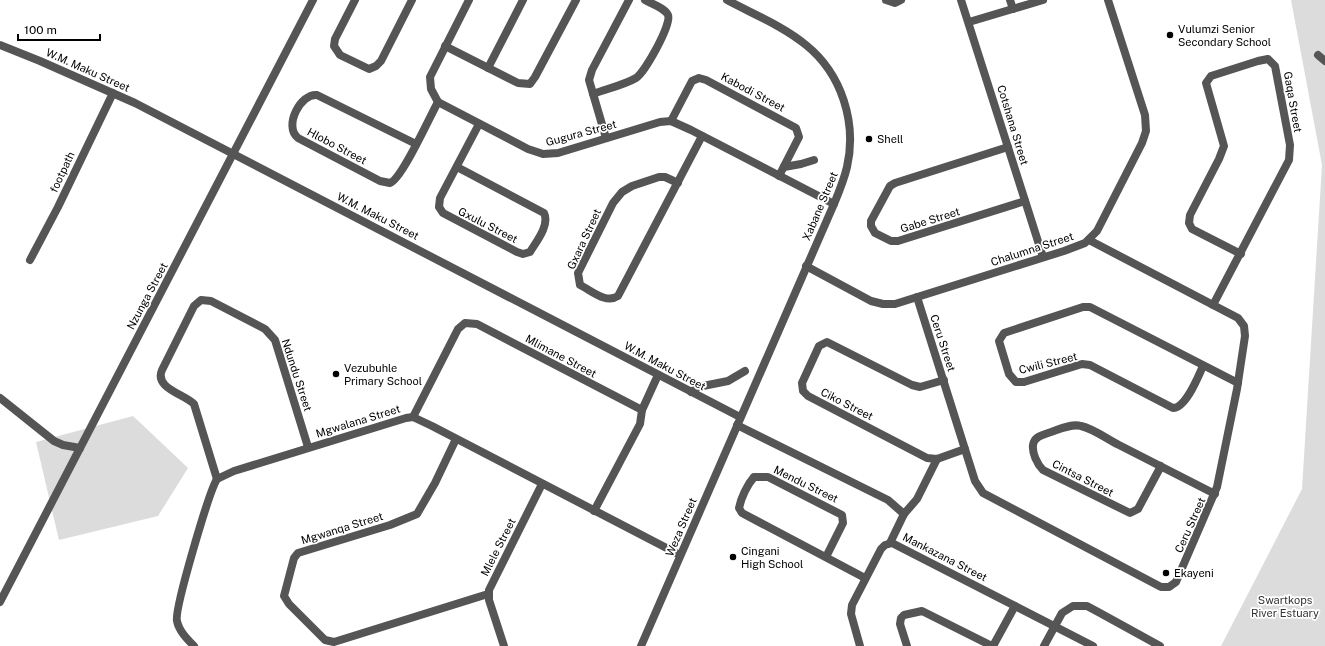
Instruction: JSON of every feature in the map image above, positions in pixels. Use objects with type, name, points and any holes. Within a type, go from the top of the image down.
[{"type":"street","name":"Nzunga Street","points":[[0,602],[314,0]]},
{"type":"street","points":[[355,0],[335,39],[334,46],[340,55],[369,69],[376,66],[381,61],[412,0]]},
{"type":"street","points":[[438,102],[431,89],[430,77],[468,0]]},
{"type":"street","points":[[488,68],[523,0]]},
{"type":"street","points":[[445,46],[518,83],[530,84],[535,78],[576,0]]},
{"type":"street","points":[[606,138],[590,80],[592,70],[629,0]]},
{"type":"street","points":[[593,94],[636,78],[643,71],[667,27],[669,19],[665,12],[645,0]]},
{"type":"street","name":"Xabane Street","points":[[727,0],[767,21],[803,43],[820,60],[836,81],[844,101],[850,134],[847,167],[834,204],[740,417]]},
{"type":"street","points":[[886,0],[895,3],[901,0]]},
{"type":"street","name":"Cotshana Street","points":[[961,0],[1043,257]]},
{"type":"street","points":[[1010,0],[1013,9]]},
{"type":"street","points":[[969,22],[1043,0]]},
{"type":"street","name":"Chalumna Street","points":[[806,266],[871,301],[883,304],[895,304],[1080,245],[1089,240],[1101,224],[1142,144],[1146,131],[1143,110],[1108,0]]},
{"type":"street","name":"W.M. Maku Street","points":[[0,45],[113,93],[740,417]]},
{"type":"street","points":[[1318,55],[1325,61]]},
{"type":"street","name":"Gaqa Street","points":[[1213,305],[1241,254],[1289,160],[1290,145],[1275,66],[1268,59],[1211,76],[1206,83],[1224,146],[1190,215],[1189,223],[1192,229],[1241,254]]},
{"type":"street","name":"Kabodi Street","points":[[670,121],[692,81],[699,78],[706,80],[796,128],[799,137],[779,176]]},
{"type":"street","name":"footpath","points":[[30,260],[45,233],[113,93]]},
{"type":"street","name":"Hlobo Street","points":[[416,144],[316,95],[310,95],[304,98],[291,125],[292,132],[298,138],[387,183],[394,182],[416,144],[438,102]]},
{"type":"street","name":"Gugura Street","points":[[438,102],[479,124],[543,154],[558,152],[653,124],[670,121]]},
{"type":"street","points":[[670,121],[834,204]]},
{"type":"street","name":"Gxulu Street","points":[[457,167],[544,213],[546,219],[545,226],[530,252],[524,254],[518,252],[443,213],[439,207],[440,198],[479,124]]},
{"type":"street","name":"Gxara Street","points":[[678,183],[666,177],[656,178],[632,186],[619,194],[578,273],[580,285],[606,299],[618,296],[678,183],[702,136]]},
{"type":"street","name":"Gabe Street","points":[[1008,147],[895,183],[890,186],[871,221],[872,228],[875,233],[891,241],[898,241],[1025,201]]},
{"type":"street","points":[[784,167],[814,160]]},
{"type":"street","name":"Ceru Street","points":[[917,297],[975,481],[988,497],[1165,588],[1176,582],[1215,494],[1238,383],[1245,329],[1238,318],[1089,240]]},
{"type":"street","name":"Ndundu Street","points":[[217,479],[194,404],[189,399],[164,385],[161,377],[162,370],[194,306],[201,300],[211,301],[270,333],[278,349],[308,447]]},
{"type":"street","name":"Cwili Street","points":[[1203,366],[1184,403],[1178,408],[1173,408],[1090,365],[1082,364],[1024,382],[1016,382],[1010,378],[999,341],[1004,333],[1087,307],[1238,383]]},
{"type":"street","name":"Mlimane Street","points":[[413,417],[458,329],[462,325],[470,322],[477,324],[642,410]]},
{"type":"street","name":"Ciko Street","points":[[937,459],[931,459],[921,455],[808,396],[803,391],[802,386],[819,346],[827,342],[912,386],[920,387],[944,380]]},
{"type":"street","points":[[691,392],[698,387],[728,381],[745,371]]},
{"type":"street","points":[[594,511],[639,426],[643,414],[642,410],[658,375]]},
{"type":"street","points":[[0,398],[54,441],[63,445],[80,448]]},
{"type":"street","name":"Mgwalana Street","points":[[217,479],[234,471],[308,447],[413,417],[680,555]]},
{"type":"street","name":"Weza Street","points":[[641,646],[740,417]]},
{"type":"street","points":[[737,425],[888,500],[904,514]]},
{"type":"street","name":"Cintsa Street","points":[[1161,466],[1138,509],[1130,513],[1043,470],[1036,462],[1033,444],[1037,437],[1041,435],[1080,425],[1161,466],[1215,494]]},
{"type":"street","name":"Mgwanqa Street","points":[[456,439],[435,483],[417,514],[390,525],[298,553],[294,558],[284,596],[289,604],[324,640],[334,642],[488,594]]},
{"type":"street","points":[[890,543],[904,514],[917,499],[937,459],[965,449]]},
{"type":"street","name":"Mendu Street","points":[[826,557],[843,523],[842,515],[768,477],[754,477],[741,500],[739,508],[742,513],[866,578]]},
{"type":"street","points":[[194,646],[179,628],[176,612],[217,479]]},
{"type":"street","name":"Mlele Street","points":[[504,646],[488,594],[492,582],[542,484]]},
{"type":"street","name":"Mankazana Street","points":[[860,646],[850,614],[851,609],[881,549],[890,543],[898,545],[1093,646]]},
{"type":"street","points":[[907,646],[900,624],[901,618],[904,615],[922,611],[993,646],[1015,606]]},
{"type":"street","points":[[1044,646],[1062,613],[1073,606],[1087,606],[1160,646]]},
{"type":"green space","name":"Swartkops River Estuary","points":[[1291,0],[1325,0],[1325,646],[1221,646],[1302,489],[1322,165]]},
{"type":"green space","points":[[133,416],[188,468],[158,516],[59,540],[36,442]]},
{"type":"place","name":"Vulumzi Senior Secondary School","points":[[1170,35]]},
{"type":"place","name":"Shell","points":[[869,139]]},
{"type":"place","name":"Vezubuhle Primary School","points":[[336,374]]},
{"type":"place","name":"Cingani High School","points":[[733,557]]},
{"type":"place","name":"Ekayeni","points":[[1166,573]]}]
